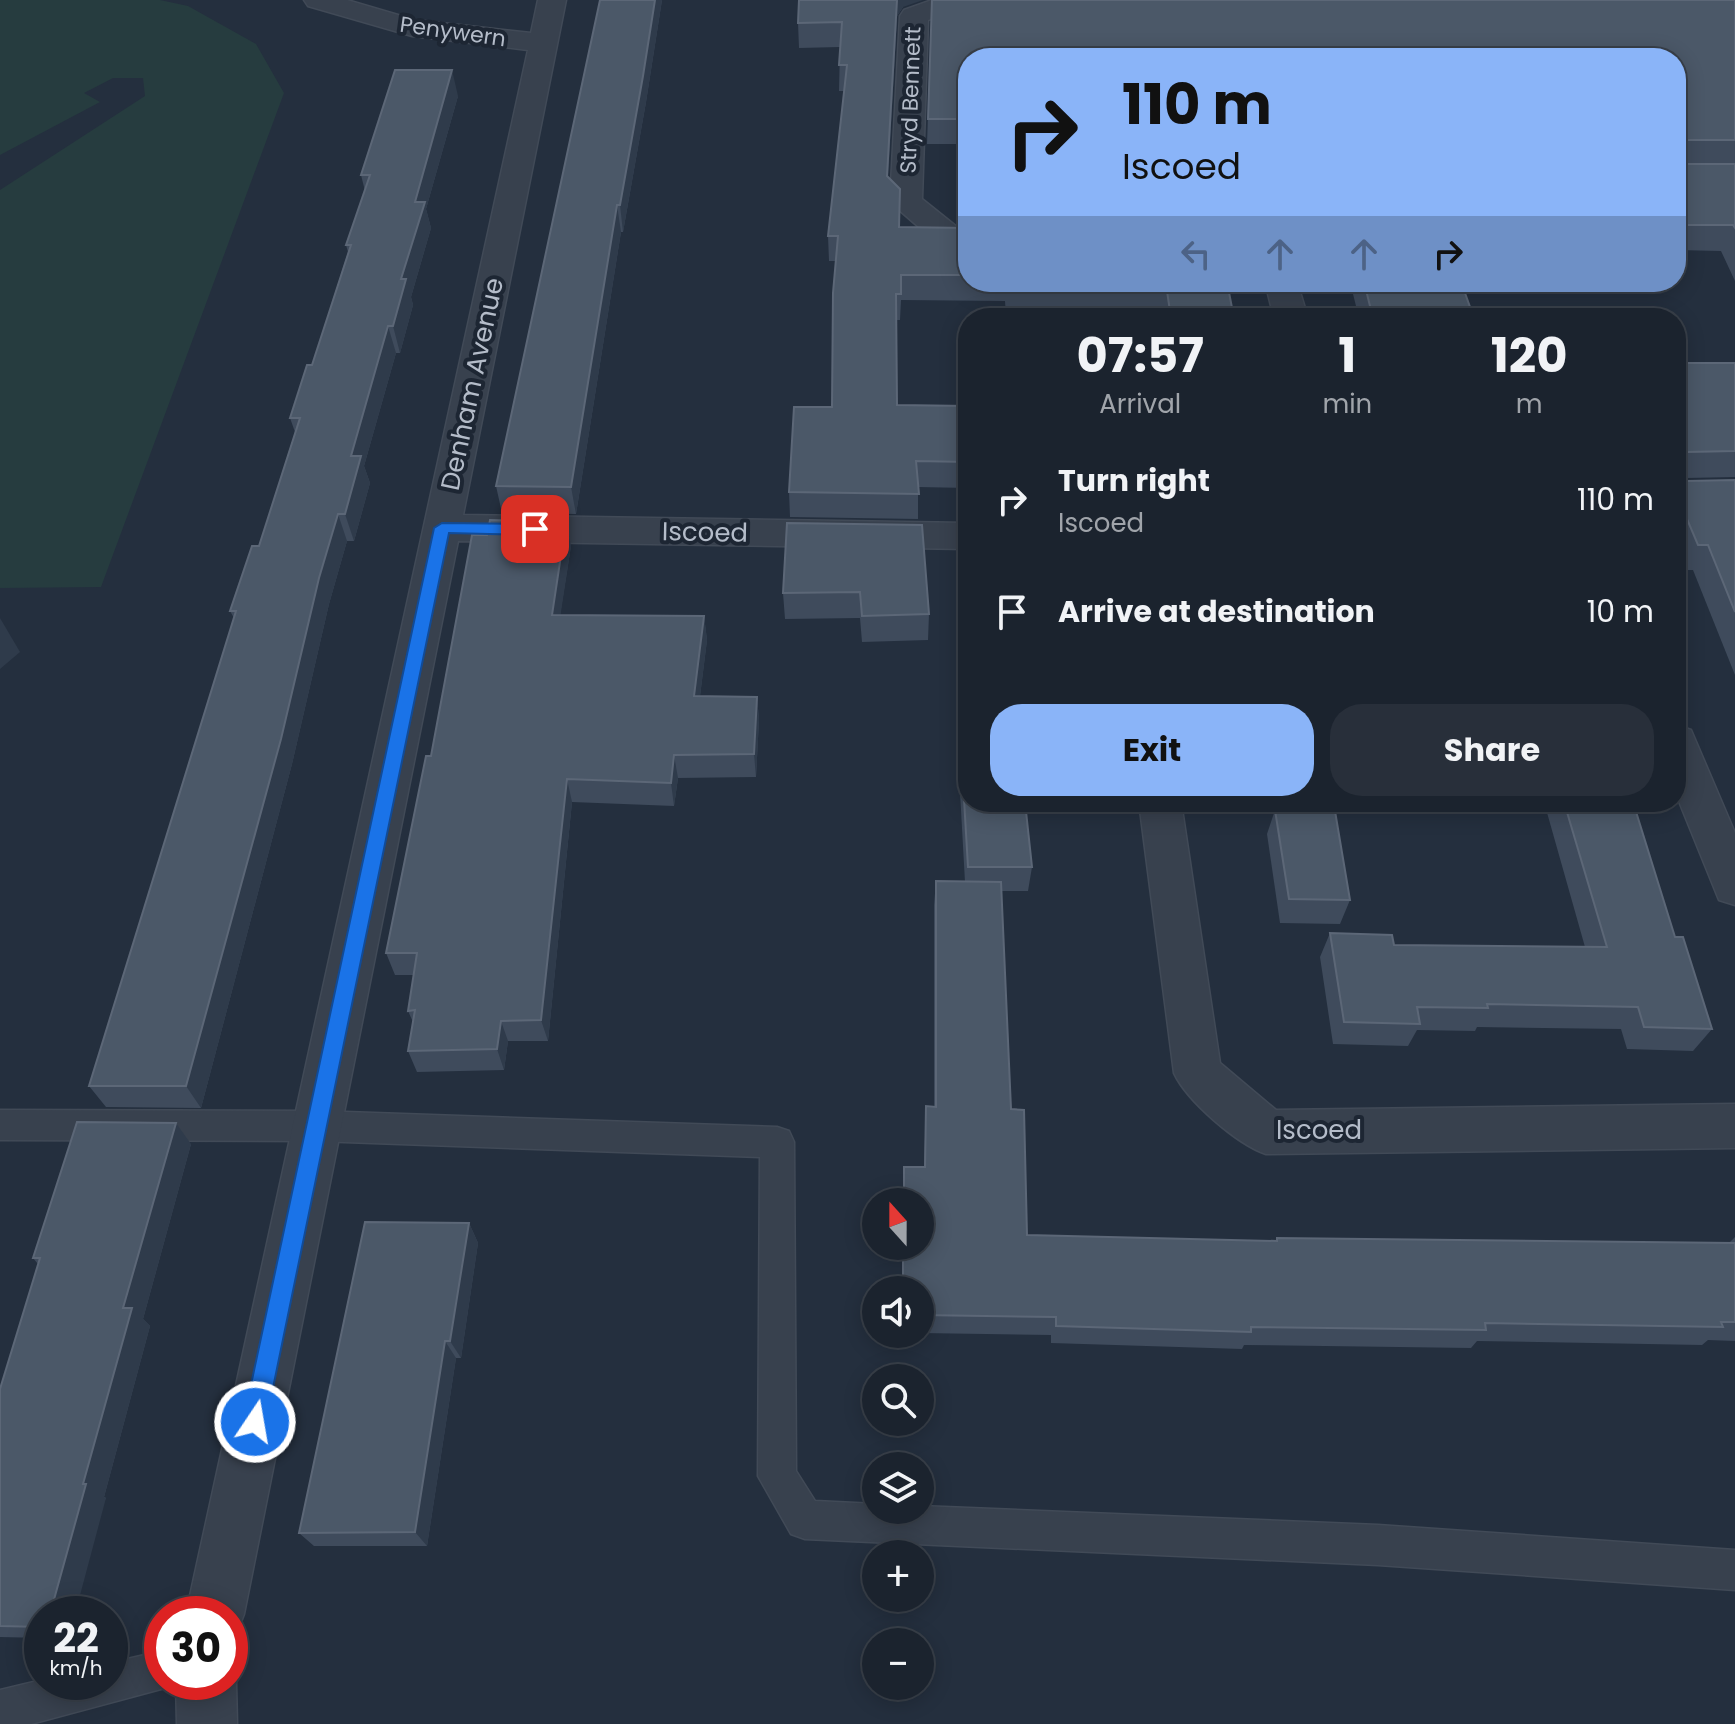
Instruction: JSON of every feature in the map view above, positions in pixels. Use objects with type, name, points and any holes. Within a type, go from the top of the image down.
[{"type":"street","name":"Penywern","points":[[318,0],[412,28],[543,43]]},
{"type":"street","name":"Denham Avenue","points":[[219,1596],[552,0]]},
{"type":"street","name":"Stryd Bennett","points":[[957,0],[914,16],[906,202],[954,241],[958,241]]},
{"type":"street","name":"Iscoed","points":[[442,528],[958,536]]},
{"type":"street","points":[[1686,766],[1735,887]]},
{"type":"street","name":"Iscoed","points":[[1161,812],[1198,1073],[1266,1132],[1735,1126]]},
{"type":"street","points":[[206,1700],[207,1724]]},
{"type":"lane","points":[[0,1125],[317,1126],[777,1142],[777,1476],[805,1520],[1378,1545],[1735,1570]]},
{"type":"lane","points":[[0,1711],[144,1675]]},
{"type":"green space","points":[[0,0],[160,0],[188,6],[256,44],[284,93],[101,587],[0,588],[0,190],[145,96],[143,78],[113,78],[84,93],[100,102],[0,155]]},
{"type":"building","points":[[600,0],[655,0],[620,205],[617,205],[571,487],[496,486]]},
{"type":"building","points":[[799,0],[897,0],[887,176],[900,189],[899,227],[958,228],[958,275],[901,275],[901,294],[896,294],[897,405],[958,406],[958,462],[916,461],[919,494],[789,492],[794,407],[832,407],[833,293],[838,236],[828,236],[847,65],[839,65],[842,22],[798,23]]},
{"type":"building","points":[[932,0],[1735,0],[1735,140],[1686,141],[1686,48],[958,48],[958,119],[928,119]]},
{"type":"building","points":[[395,70],[452,70],[415,202],[425,202],[401,279],[406,279],[393,326],[388,326],[351,456],[361,456],[345,514],[338,514],[319,578],[281,739],[186,1086],[89,1086],[236,611],[230,611],[252,546],[259,546],[300,418],[290,418],[307,365],[312,365],[351,245],[346,245],[370,175],[361,175]]},
{"type":"building","points":[[1686,163],[1735,164],[1735,228],[1733,225],[1686,225]]},
{"type":"building","points":[[1167,292],[1229,292],[1232,308],[1170,308]]},
{"type":"building","points":[[1366,292],[1465,292],[1470,308],[1370,308]]},
{"type":"building","points":[[1686,363],[1735,363],[1735,451],[1687,452],[1687,481],[1735,480],[1735,612],[1708,545],[1698,545],[1686,517]]},
{"type":"building","points":[[490,520],[566,522],[552,615],[704,616],[694,696],[757,697],[754,754],[674,755],[671,783],[567,779],[541,1020],[501,1021],[497,1049],[408,1051],[415,1010],[408,1011],[417,953],[386,953],[426,756],[431,756],[472,535],[487,535]]},
{"type":"building","points":[[787,523],[922,525],[929,614],[862,616],[860,592],[783,593]]},
{"type":"building","points":[[965,812],[1026,812],[1032,867],[968,867]]},
{"type":"building","points":[[1275,812],[1335,812],[1350,900],[1289,899]]},
{"type":"building","points":[[1567,812],[1636,812],[1675,937],[1683,937],[1712,1029],[1644,1027],[1638,1007],[1487,1004],[1488,1008],[1417,1007],[1420,1024],[1344,1022],[1330,933],[1392,935],[1394,945],[1607,947]]},
{"type":"building","points":[[936,881],[1001,882],[1011,1109],[1024,1110],[1027,1235],[1277,1241],[1277,1238],[1735,1243],[1735,1322],[1721,1322],[1723,1327],[1485,1323],[1486,1330],[1251,1327],[1251,1332],[1056,1326],[1056,1317],[934,1315],[934,1276],[903,1276],[903,1260],[934,1260],[934,1188],[904,1188],[904,1167],[925,1167],[926,1106],[936,1107]]},
{"type":"building","points":[[77,1122],[176,1123],[123,1308],[132,1308],[55,1596],[24,1596],[24,1627],[0,1626],[0,1389],[40,1258],[33,1258]]},
{"type":"building","points":[[365,1222],[469,1223],[450,1341],[445,1341],[415,1532],[299,1533]]},
{"type":"route","points":[[255,1422],[442,528],[535,529]]}]
